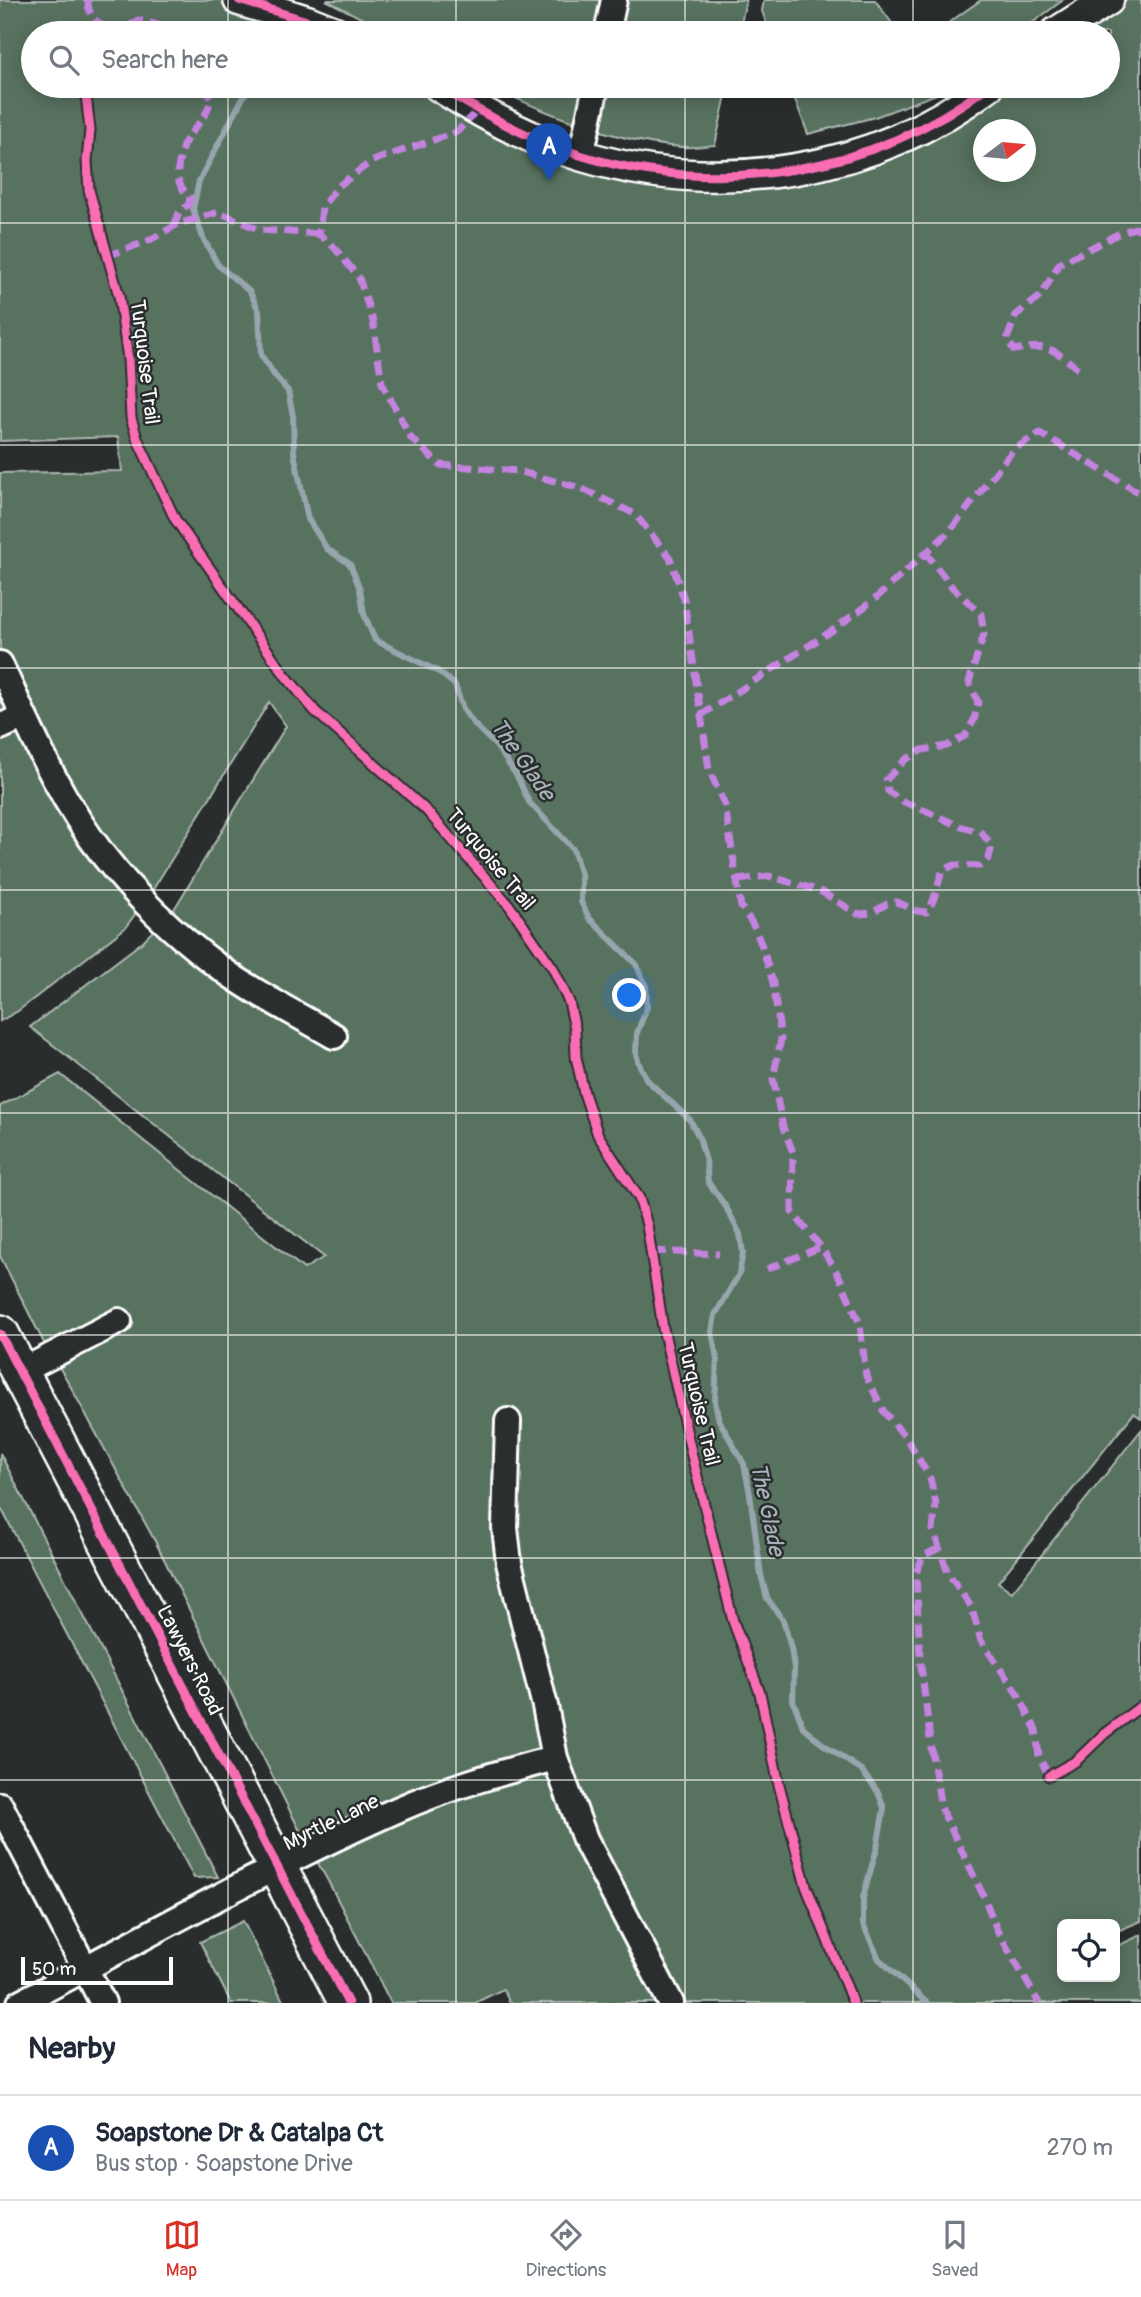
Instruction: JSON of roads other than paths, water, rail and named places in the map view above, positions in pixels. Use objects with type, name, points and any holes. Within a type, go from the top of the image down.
[{"type":"main road","name":"Lawyers Road","points":[[0,1334],[348,2003]]},
{"type":"street","points":[[239,0],[307,21]]},
{"type":"street","points":[[610,21],[614,0]]},
{"type":"street","points":[[1075,21],[1108,0]]},
{"type":"street","points":[[458,98],[545,143],[581,156],[648,171],[702,176],[753,175],[799,169],[850,156],[890,142],[944,116],[970,98]]},
{"type":"street","points":[[581,156],[593,98]]},
{"type":"street","points":[[0,664],[74,812],[103,855],[136,894],[174,931],[216,965],[334,1036]]},
{"type":"street","points":[[0,727],[24,716]]},
{"type":"street","points":[[20,1372],[118,1321]]},
{"type":"street","points":[[508,1421],[505,1528],[509,1563],[545,1706],[555,1758],[585,1839],[671,2003]]},
{"type":"street","name":"Myrtle Lane","points":[[20,2003],[277,1867],[400,1808],[457,1787],[555,1758]]},
{"type":"street","points":[[0,1805],[103,2003]]},
{"type":"waterway","name":"The Glade","points":[[243,98],[199,181],[193,209],[203,238],[218,265],[250,292],[259,311],[261,355],[288,391],[293,416],[294,453],[308,519],[327,549],[350,564],[360,589],[364,614],[375,640],[439,672],[455,685],[463,709],[497,747],[517,776],[529,802],[573,849],[581,875],[581,902],[589,918],[636,964],[646,986],[647,1007],[637,1033],[636,1054],[639,1064],[647,1080],[690,1120],[699,1137],[706,1161],[708,1182],[726,1207],[740,1234],[743,1253],[739,1274],[715,1315],[712,1332],[717,1358],[715,1402],[719,1420],[744,1464],[761,1575],[767,1598],[783,1620],[791,1648],[794,1668],[793,1700],[803,1727],[861,1770],[878,1792],[884,1808],[877,1848],[863,1897],[863,1924],[879,1959],[927,2003]]},
{"type":"place","name":"Soapstone Dr & Catalpa Ct","points":[[549,181]]}]
